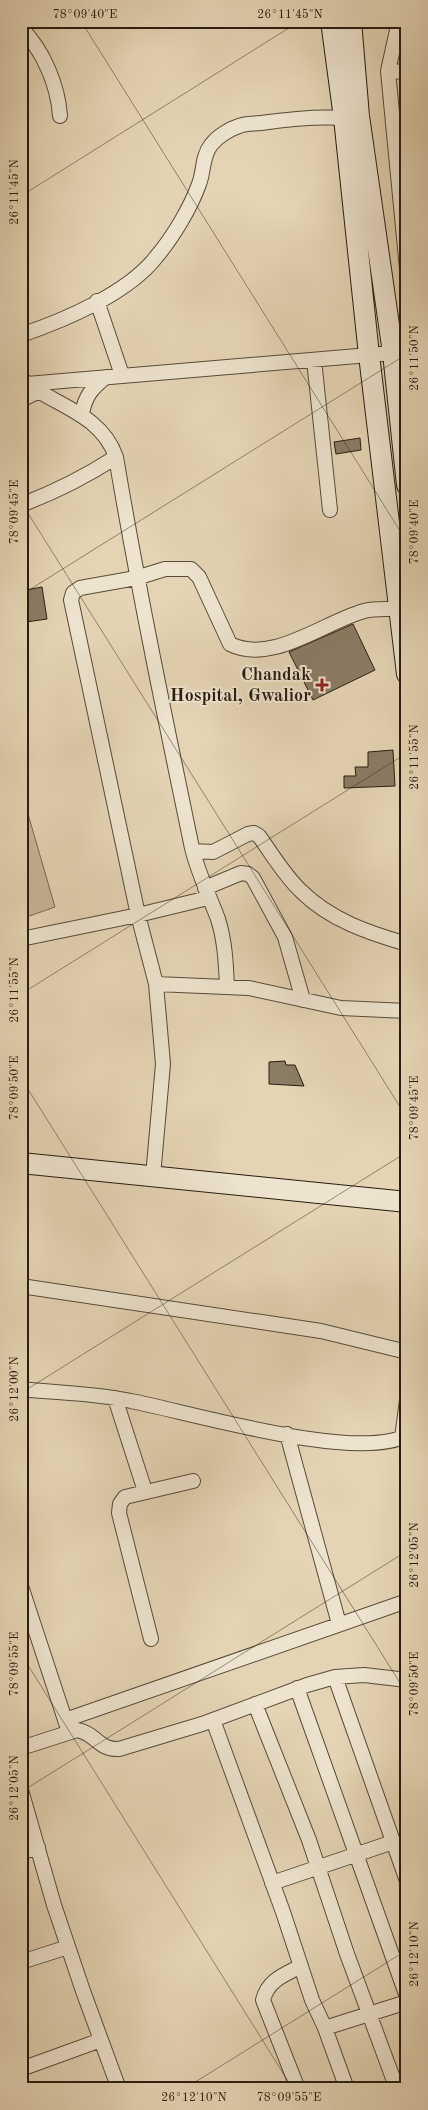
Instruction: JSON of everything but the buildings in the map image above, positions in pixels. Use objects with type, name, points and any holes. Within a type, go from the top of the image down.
[{"type":"street","points":[[331,21],[344,118],[369,355],[404,607],[407,674]]},
{"type":"street","points":[[351,21],[359,116],[403,411],[407,485]]},
{"type":"street","points":[[399,21],[388,71],[407,269]]},
{"type":"street","points":[[21,28],[38,50],[53,81],[59,103],[60,116]]},
{"type":"street","points":[[388,71],[407,72]]},
{"type":"street","points":[[21,335],[81,310],[114,293],[138,277],[157,257],[190,203],[200,183],[204,161],[210,146],[223,134],[239,126],[268,122],[323,117],[344,118]]},
{"type":"street","points":[[96,301],[122,375]]},
{"type":"street","points":[[24,382],[393,353]]},
{"type":"street","points":[[314,360],[330,510]]},
{"type":"street","points":[[82,414],[84,399],[91,388],[106,377]]},
{"type":"street","points":[[24,382],[58,403],[82,414],[107,436],[116,457],[136,578],[193,851],[206,893],[218,920],[225,950],[227,987]]},
{"type":"street","points":[[21,400],[39,391]]},
{"type":"street","points":[[21,505],[63,488],[116,457]]},
{"type":"street","points":[[153,1176],[163,1064],[156,984],[138,915],[71,600],[73,593],[80,588],[136,578],[165,569],[191,569],[199,577],[215,609],[226,640],[237,648],[266,650],[365,610],[404,607]]},
{"type":"street","points":[[193,851],[213,852],[248,834],[254,833],[259,836],[283,871],[301,892],[317,904],[343,922],[407,944]]},
{"type":"street","points":[[21,939],[138,915],[206,893],[241,873],[248,874],[284,936],[303,1000]]},
{"type":"street","points":[[156,984],[227,987],[264,991],[340,1008],[407,1011]]},
{"type":"street","points":[[21,1163],[407,1202]]},
{"type":"street","points":[[21,1286],[321,1331],[407,1352]]},
{"type":"street","points":[[21,1389],[115,1398],[287,1434],[337,1443],[370,1444],[404,1437],[407,1400]]},
{"type":"street","points":[[115,1398],[145,1491]]},
{"type":"street","points":[[287,1434],[339,1624]]},
{"type":"street","points":[[151,1639],[119,1513],[120,1504],[126,1497],[145,1491],[193,1481]]},
{"type":"street","points":[[21,1586],[67,1726]]},
{"type":"street","points":[[21,1748],[67,1726],[407,1600]]},
{"type":"street","points":[[67,1726],[85,1732],[101,1746],[111,1750],[119,1749],[213,1720],[297,1688],[335,1677],[364,1675],[407,1680]]},
{"type":"street","points":[[335,1677],[407,1881]]},
{"type":"street","points":[[297,1688],[407,1997]]},
{"type":"street","points":[[255,1704],[318,1867],[347,1954],[397,2089]]},
{"type":"street","points":[[213,1720],[312,2000],[325,2028],[347,2089]]},
{"type":"street","points":[[21,1790],[68,1947],[119,2089]]},
{"type":"street","points":[[272,1883],[393,1842]]},
{"type":"street","points":[[21,1853],[38,1847]]},
{"type":"street","points":[[21,1962],[68,1947]]},
{"type":"street","points":[[298,2089],[263,2000],[265,1991],[271,1982],[301,1966]]},
{"type":"street","points":[[325,2028],[407,2002]]},
{"type":"street","points":[[21,2070],[101,2040]]},
{"type":"shaded area","points":[[21,790],[55,907],[21,919]]},
{"type":"place","name":"Chandak Hospital, Gwalior","points":[[322,685]]}]
